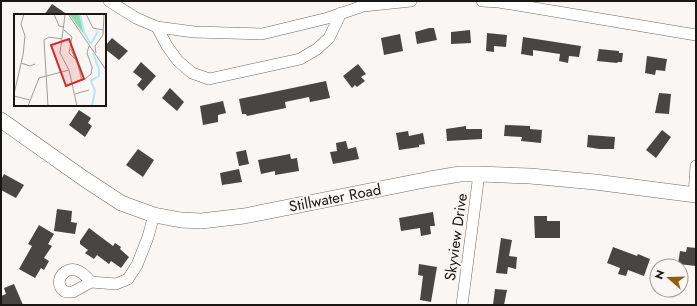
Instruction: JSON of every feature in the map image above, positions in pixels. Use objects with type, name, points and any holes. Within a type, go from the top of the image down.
[{"type":"main road","name":"Stillwater Road","points":[[1,120],[121,203],[154,215],[181,220],[201,221],[244,216],[460,174],[530,176],[595,182],[695,195]]},
{"type":"street","points":[[109,1],[136,18],[157,27],[194,32],[262,34],[320,20],[363,6],[411,1]]},
{"type":"street","points":[[482,1],[499,2],[696,35]]},
{"type":"street","points":[[157,27],[167,46],[178,61],[192,73],[209,79],[300,59],[317,49],[329,38],[340,13]]},
{"type":"street","points":[[695,195],[696,166]]},
{"type":"street","name":"Skyview Drive","points":[[462,305],[479,174]]},
{"type":"street","points":[[91,282],[116,284],[128,279],[137,265],[148,237],[154,215]]},
{"type":"building","points":[[52,4],[67,14],[45,14]]},
{"type":"building","points":[[434,28],[437,40],[417,44],[415,32]]},
{"type":"building","points":[[470,30],[471,43],[451,44],[451,32]]},
{"type":"building","points":[[487,33],[507,35],[506,47],[494,46],[494,52],[486,51]]},
{"type":"building","points":[[400,34],[403,51],[384,55],[381,38]]},
{"type":"building","points":[[523,37],[581,46],[579,57],[569,56],[568,63],[559,61],[560,54],[533,50],[533,56],[521,54]]},
{"type":"building","points":[[112,38],[128,51],[119,60],[106,50],[106,45]]},
{"type":"building","points":[[599,49],[619,51],[619,53],[623,53],[622,62],[597,61]]},
{"type":"building","points":[[647,56],[667,59],[665,71],[656,70],[655,75],[645,73]]},
{"type":"building","points":[[141,62],[156,76],[143,91],[137,85],[142,79],[133,72]]},
{"type":"building","points":[[358,64],[366,74],[361,77],[365,81],[357,87],[355,85],[352,88],[343,76]]},
{"type":"building","points":[[326,81],[330,98],[310,102],[309,97],[285,102],[286,108],[247,116],[246,114],[242,114],[239,99]]},
{"type":"building","points":[[170,88],[184,102],[177,111],[162,98]]},
{"type":"building","points":[[659,93],[671,94],[669,114],[655,113]]},
{"type":"building","points":[[223,101],[226,113],[218,115],[218,122],[203,125],[200,106]]},
{"type":"building","points":[[79,110],[91,118],[88,123],[92,126],[85,137],[69,125]]},
{"type":"building","points":[[505,125],[530,126],[530,129],[542,130],[541,143],[521,141],[522,137],[504,136]]},
{"type":"building","points":[[466,126],[466,129],[482,129],[482,139],[447,141],[446,129]]},
{"type":"building","points":[[662,130],[671,137],[656,158],[646,150]]},
{"type":"building","points":[[408,131],[409,136],[423,133],[425,144],[419,145],[419,147],[399,150],[396,133]]},
{"type":"building","points":[[588,135],[615,137],[614,149],[587,147]]},
{"type":"building","points":[[346,141],[348,149],[356,147],[359,159],[333,164],[330,152],[337,151],[336,143]]},
{"type":"building","points":[[138,149],[154,160],[143,177],[126,165]]},
{"type":"building","points":[[246,150],[249,164],[239,166],[236,152]]},
{"type":"building","points":[[290,154],[291,159],[297,158],[299,171],[275,175],[275,171],[261,174],[258,160]]},
{"type":"building","points":[[239,169],[242,182],[222,185],[220,173]]},
{"type":"building","points":[[4,174],[24,185],[16,198],[1,190],[1,180]]},
{"type":"building","points":[[57,209],[72,211],[71,222],[77,223],[75,234],[54,231]]},
{"type":"building","points":[[433,212],[435,226],[430,226],[431,234],[421,236],[420,228],[401,231],[399,218]]},
{"type":"building","points":[[534,216],[547,216],[547,221],[560,221],[560,238],[535,238]]},
{"type":"building","points":[[39,225],[54,234],[48,244],[52,246],[44,258],[49,261],[44,270],[41,268],[35,278],[19,269],[32,246],[28,244]]},
{"type":"building","points":[[89,228],[113,246],[115,243],[121,247],[120,249],[129,257],[121,268],[111,261],[109,264],[97,255],[94,259],[85,253],[88,250],[80,244],[80,241]]},
{"type":"building","points":[[501,238],[512,240],[509,256],[517,257],[516,269],[508,267],[507,274],[496,273]]},
{"type":"building","points":[[613,247],[637,256],[638,254],[649,259],[644,276],[628,270],[626,276],[618,274],[620,268],[607,263]]},
{"type":"building","points":[[687,247],[696,248],[696,266],[689,265],[689,258],[679,258],[680,251],[686,252]]},
{"type":"building","points":[[419,264],[437,267],[431,302],[420,300],[423,276],[418,275]]},
{"type":"building","points":[[14,284],[23,305],[1,305],[1,296],[6,294],[4,288]]},
{"type":"building","points":[[495,289],[507,290],[504,305],[493,305]]}]
